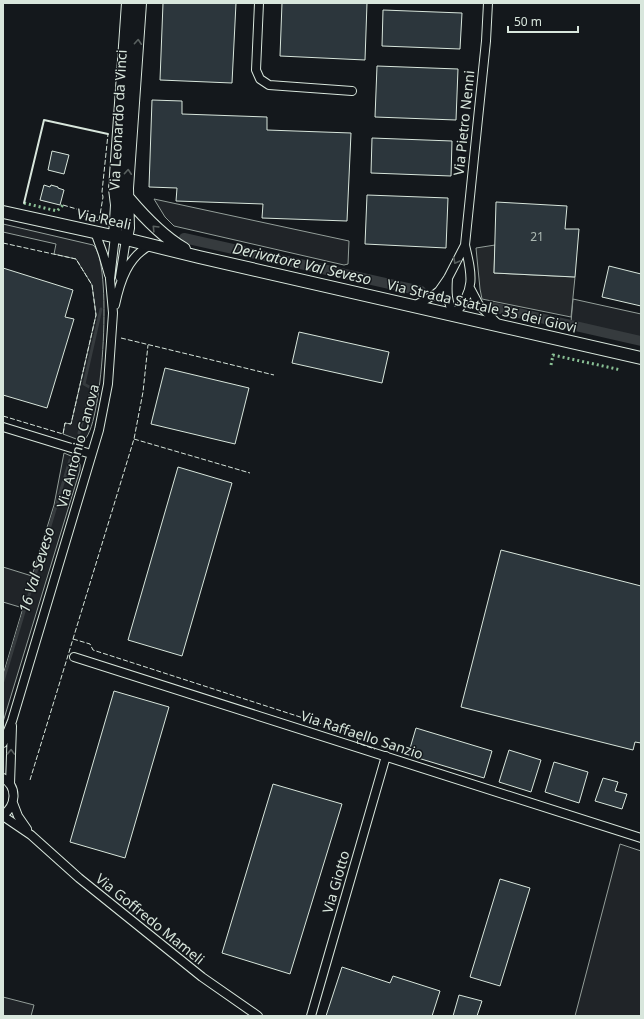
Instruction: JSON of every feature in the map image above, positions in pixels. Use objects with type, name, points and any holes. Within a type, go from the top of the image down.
[{"type":"main road","name":"Via Leonardo da Vinci","points":[[120,237],[115,189],[128,3]]},
{"type":"main road","name":"Via Leonardo da Vinci","points":[[120,237],[128,228],[127,188],[140,3]]},
{"type":"main road","points":[[128,199],[160,233],[170,241],[199,257]]},
{"type":"main road","name":"Via Reali","points":[[3,212],[120,237],[199,257]]},
{"type":"main road","name":"Via Strada Statale 35 dei Giovi","points":[[199,257],[641,358]]},
{"type":"street","points":[[259,3],[256,70],[260,79],[268,85],[352,91]]},
{"type":"street","name":"Via Pietro Nenni","points":[[448,278],[447,298],[454,315],[467,298],[470,288],[470,268],[465,245],[486,41],[488,3]]},
{"type":"street","name":"Via Antonio Canova","points":[[95,232],[110,279],[113,313]]},
{"type":"street","name":"Via Antonio Canova","points":[[110,279],[120,237]]},
{"type":"street","name":"Via Antonio Canova","points":[[118,290],[120,237]]},
{"type":"street","name":"Via Antonio Canova","points":[[3,743],[12,721],[99,430],[108,384],[113,313],[118,290],[124,273],[134,257],[144,248],[151,245]]},
{"type":"street","name":"Via Pietro Nenni","points":[[414,306],[434,295],[444,285],[465,245]]},
{"type":"street","name":"Via Pietro Nenni","points":[[470,288],[479,305],[499,325]]},
{"type":"street","points":[[3,427],[91,454]]},
{"type":"street","name":"Via Raffaello Sanzio","points":[[74,657],[641,838]]},
{"type":"street","name":"Via Antonio Canova","points":[[12,721],[10,784],[13,790],[13,803],[18,816],[31,835]]},
{"type":"street","name":"Via Giotto","points":[[311,1016],[386,756]]},
{"type":"street","points":[[3,778],[10,784]]},
{"type":"street","points":[[13,803],[3,816],[31,835]]},
{"type":"street","name":"Via Goffredo Mameli","points":[[31,835],[127,918],[202,977],[258,1016]]},
{"type":"shaded area","points":[[154,199],[349,241],[348,264],[344,265],[174,226],[165,217]]},
{"type":"shaded area","points":[[3,224],[93,245],[99,257],[103,279],[104,308],[101,374],[97,404],[91,426],[85,439],[79,440],[63,434],[65,423],[71,424],[96,315],[92,285],[76,259],[54,254],[56,244],[3,232]]},
{"type":"shaded area","points":[[495,245],[494,273],[575,277],[571,317],[482,299],[476,248]]},
{"type":"shaded area","points":[[573,299],[641,314],[641,338],[571,322]]},
{"type":"shaded area","points":[[64,453],[78,459],[80,470],[3,722],[3,675],[23,608],[3,602],[3,567],[32,576],[54,505]]},
{"type":"shaded area","points":[[620,844],[641,851],[641,1016],[575,1016]]},
{"type":"shaded area","points":[[3,997],[34,1005],[31,1016],[3,1016]]},
{"type":"building","points":[[163,3],[236,3],[232,83],[160,80]]},
{"type":"building","points":[[282,3],[367,3],[365,60],[280,56]]},
{"type":"building","points":[[383,10],[462,13],[460,49],[382,46]]},
{"type":"building","points":[[377,66],[458,69],[456,120],[375,117]]},
{"type":"building","points":[[152,100],[182,101],[182,114],[267,117],[267,130],[351,133],[347,221],[262,218],[263,204],[176,201],[177,188],[149,187]]},
{"type":"building","points":[[372,138],[452,141],[451,176],[371,173]]},
{"type":"building","points":[[52,151],[69,155],[64,174],[48,170]]},
{"type":"building","points":[[44,185],[50,187],[51,185],[64,190],[60,205],[40,200]]},
{"type":"building","points":[[367,195],[448,198],[446,248],[365,244]]},
{"type":"building","points":[[496,202],[567,206],[565,229],[579,229],[575,277],[494,273]]},
{"type":"building","points":[[609,266],[641,274],[641,306],[602,297]]},
{"type":"building","points":[[3,268],[73,290],[65,317],[74,319],[47,408],[3,395]]},
{"type":"building","points":[[299,332],[389,352],[382,383],[292,363]]},
{"type":"building","points":[[165,368],[249,388],[235,444],[151,424]]},
{"type":"building","points":[[178,467],[232,483],[182,656],[128,640]]},
{"type":"building","points":[[501,550],[641,586],[641,743],[635,742],[633,750],[461,707]]},
{"type":"building","points":[[114,691],[169,707],[125,858],[70,842]]},
{"type":"building","points":[[416,728],[492,751],[484,778],[408,755]]},
{"type":"building","points":[[509,750],[541,760],[531,792],[499,782]]},
{"type":"building","points":[[554,762],[588,772],[579,803],[545,792]]},
{"type":"building","points":[[603,778],[618,782],[615,791],[627,794],[622,809],[595,801]]},
{"type":"building","points":[[273,784],[342,804],[290,974],[222,953]]},
{"type":"building","points":[[500,879],[530,888],[500,986],[470,977]]},
{"type":"building","points":[[342,967],[390,983],[393,976],[440,991],[432,1016],[326,1016]]},
{"type":"building","points":[[459,995],[482,1001],[477,1016],[453,1016]]},
{"type":"waterway","name":"Derivatore Val Seveso","points":[[184,238],[421,291]]},
{"type":"waterway","name":"Derivatore Val Seveso","points":[[492,307],[641,341]]},
{"type":"waterway","name":"16 Val Seveso","points":[[79,433],[91,391],[91,388],[84,384],[101,309]]},
{"type":"waterway","name":"16 Val Seveso","points":[[3,681],[70,460]]},
{"type":"hedge","points":[[24,203],[57,211],[63,205]]},
{"type":"hedge","points":[[551,365],[553,355],[621,370]]},
{"type":"fence","points":[[63,205],[80,210],[83,216],[99,221],[103,197],[102,192],[108,134]]},
{"type":"fence","points":[[3,243],[76,259],[92,285],[96,315],[71,424],[65,423],[63,434],[3,416]]},
{"type":"fence","points":[[121,338],[274,375]]},
{"type":"fence","points":[[30,780],[134,439],[143,392],[148,345]]},
{"type":"fence","points":[[134,439],[250,473]]},
{"type":"fence","points":[[73,639],[90,644],[93,650],[359,736],[357,743],[375,749]]},
{"type":"wall","points":[[24,203],[44,120],[108,134]]}]
